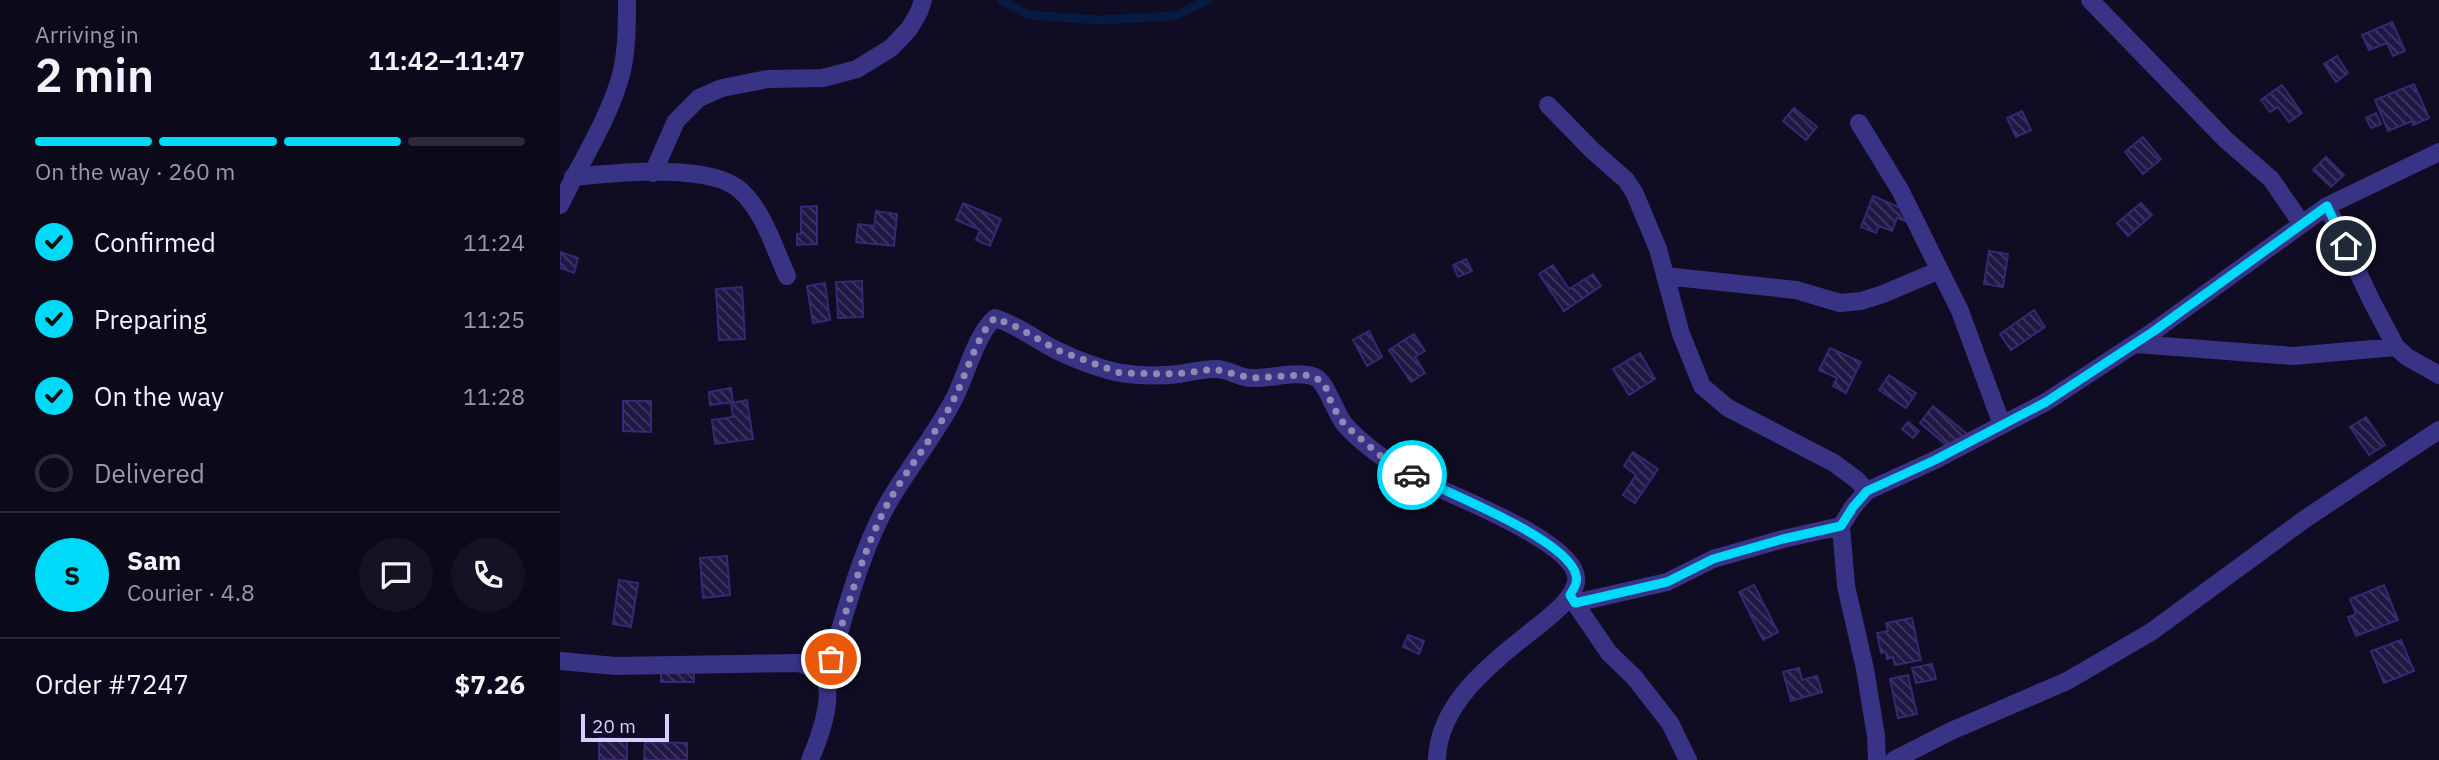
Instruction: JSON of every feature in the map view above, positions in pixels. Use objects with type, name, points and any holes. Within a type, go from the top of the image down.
[{"type":"street","points":[[560,205],[613,98],[625,49],[627,0]]},
{"type":"street","points":[[653,173],[676,121],[699,98],[722,88],[768,79],[823,78],[857,69],[891,48],[909,29],[923,0]]},
{"type":"street","points":[[2090,0],[2226,140],[2271,179],[2302,224]]},
{"type":"street","points":[[1548,105],[1626,180],[1645,216],[1681,334],[1702,386],[1728,408],[1834,463],[1867,491]]},
{"type":"street","points":[[1859,123],[1900,190],[1960,311],[2002,425]]},
{"type":"street","points":[[1877,760],[1876,736],[1865,669],[1846,586],[1841,526],[1867,491],[1935,460],[2046,402],[2136,344],[2327,206],[2439,152]]},
{"type":"street","points":[[573,177],[653,173],[710,175],[740,190],[756,209],[787,276]]},
{"type":"street","points":[[2327,206],[2396,347],[2407,357],[2439,374]]},
{"type":"street","points":[[1665,276],[1796,290],[1840,303],[1861,302],[1940,270]]},
{"type":"street","points":[[825,679],[866,553],[888,503],[955,398],[979,344],[995,318],[1019,328],[1057,350],[1120,373],[1177,374],[1214,369],[1250,378],[1305,375],[1315,377],[1325,385],[1332,405],[1344,424],[1390,464],[1508,520],[1546,543],[1569,561],[1577,577],[1572,599],[1609,653],[1634,677],[1670,723],[1688,760]]},
{"type":"street","points":[[2136,344],[2293,356],[2396,347]]},
{"type":"street","points":[[1895,760],[1951,731],[2067,681],[2151,632],[2305,519],[2439,430]]},
{"type":"street","points":[[1437,760],[1446,719],[1454,706],[1496,662],[1572,599],[1667,582],[1713,559],[1841,526]]},
{"type":"street","points":[[560,661],[615,666],[799,663],[819,672],[828,688],[820,733],[810,760]]},
{"type":"building","points":[[2392,22],[2405,51],[2393,56],[2387,43],[2369,50],[2362,35]]},
{"type":"building","points":[[2337,56],[2348,73],[2336,82],[2324,64]]},
{"type":"building","points":[[2414,84],[2429,118],[2413,125],[2412,121],[2388,131],[2375,100]]},
{"type":"building","points":[[2282,85],[2302,113],[2289,122],[2278,107],[2270,112],[2261,100]]},
{"type":"building","points":[[1794,108],[1817,127],[1806,140],[1783,121]]},
{"type":"building","points":[[2022,111],[2031,130],[2016,137],[2007,118]]},
{"type":"building","points":[[2376,113],[2381,124],[2371,128],[2366,118]]},
{"type":"building","points":[[2143,137],[2161,159],[2143,174],[2125,152]]},
{"type":"building","points":[[2326,157],[2344,175],[2331,187],[2313,170]]},
{"type":"building","points":[[1873,196],[1908,211],[1905,221],[1897,218],[1892,231],[1879,226],[1876,233],[1861,227]]},
{"type":"building","points":[[963,203],[1001,219],[990,246],[976,240],[980,230],[956,220]]},
{"type":"building","points":[[2141,203],[2152,215],[2128,236],[2117,223]]},
{"type":"building","points":[[817,206],[817,244],[797,245],[797,234],[801,234],[801,207]]},
{"type":"building","points":[[876,211],[897,214],[894,246],[856,242],[858,224],[874,226]]},
{"type":"building","points":[[1989,251],[2008,254],[2003,287],[1984,284]]},
{"type":"building","points":[[560,252],[578,258],[574,273],[560,268]]},
{"type":"building","points":[[1466,259],[1472,271],[1458,277],[1453,265]]},
{"type":"building","points":[[1553,265],[1569,289],[1593,274],[1601,286],[1564,311],[1539,274]]},
{"type":"building","points":[[862,281],[863,317],[838,318],[836,282]]},
{"type":"building","points":[[825,283],[830,320],[813,323],[807,286]]},
{"type":"building","points":[[742,287],[745,339],[719,340],[716,289]]},
{"type":"building","points":[[2034,310],[2045,327],[2011,350],[2000,334]]},
{"type":"building","points":[[1369,331],[1382,357],[1367,366],[1353,340]]},
{"type":"building","points":[[1414,334],[1425,351],[1415,357],[1425,373],[1411,382],[1389,350]]},
{"type":"building","points":[[1830,348],[1861,362],[1846,393],[1833,386],[1837,378],[1819,370]]},
{"type":"building","points":[[1640,353],[1655,379],[1629,395],[1613,369]]},
{"type":"building","points":[[1889,375],[1916,393],[1906,408],[1879,390]]},
{"type":"building","points":[[731,388],[733,402],[710,405],[709,392]]},
{"type":"building","points":[[747,400],[753,439],[715,444],[712,420],[733,417],[731,403]]},
{"type":"building","points":[[623,401],[651,401],[651,432],[623,431]]},
{"type":"building","points":[[1933,406],[1971,437],[1957,454],[1920,423]]},
{"type":"building","points":[[2366,417],[2385,445],[2369,455],[2350,427]]},
{"type":"building","points":[[1908,422],[1919,431],[1913,438],[1902,429]]},
{"type":"building","points":[[1633,452],[1658,469],[1635,503],[1623,495],[1636,475],[1624,466]]},
{"type":"building","points":[[727,556],[730,595],[703,598],[700,558]]},
{"type":"building","points":[[619,580],[638,583],[631,627],[613,624]]},
{"type":"building","points":[[1754,585],[1778,632],[1763,640],[1739,592]]},
{"type":"building","points":[[2384,585],[2398,620],[2356,636],[2348,617],[2356,614],[2350,599]]},
{"type":"building","points":[[1912,618],[1921,660],[1895,665],[1893,657],[1887,659],[1886,652],[1881,653],[1877,633],[1888,631],[1886,623]]},
{"type":"building","points":[[1408,635],[1424,641],[1419,654],[1403,647]]},
{"type":"building","points":[[2401,640],[2414,671],[2384,683],[2371,651]]},
{"type":"building","points":[[1932,664],[1936,679],[1916,683],[1912,668]]},
{"type":"building","points":[[661,668],[694,669],[694,682],[661,682]]},
{"type":"building","points":[[1799,668],[1802,680],[1817,676],[1822,692],[1791,701],[1783,672]]},
{"type":"building","points":[[1908,675],[1917,714],[1898,718],[1890,679]]},
{"type":"building","points":[[599,738],[627,739],[627,760],[599,759]]},
{"type":"building","points":[[645,742],[687,743],[687,760],[644,760]]},
{"type":"waterway","points":[[1001,0],[1029,15],[1099,20],[1174,16],[1208,0]]},
{"type":"way so far","points":[[831,659],[866,553],[888,503],[955,398],[974,353],[995,318],[1019,328],[1057,350],[1120,373],[1177,374],[1222,369],[1250,378],[1305,375],[1315,377],[1325,385],[1332,405],[1344,424],[1390,464],[1412,475]]},
{"type":"route","points":[[1412,475],[1508,520],[1546,543],[1569,561],[1577,577],[1570,595],[1575,603],[1655,585],[1667,582],[1713,559],[1841,526],[1867,491],[1935,460],[2046,402],[2154,331],[2327,206],[2346,246]]}]
